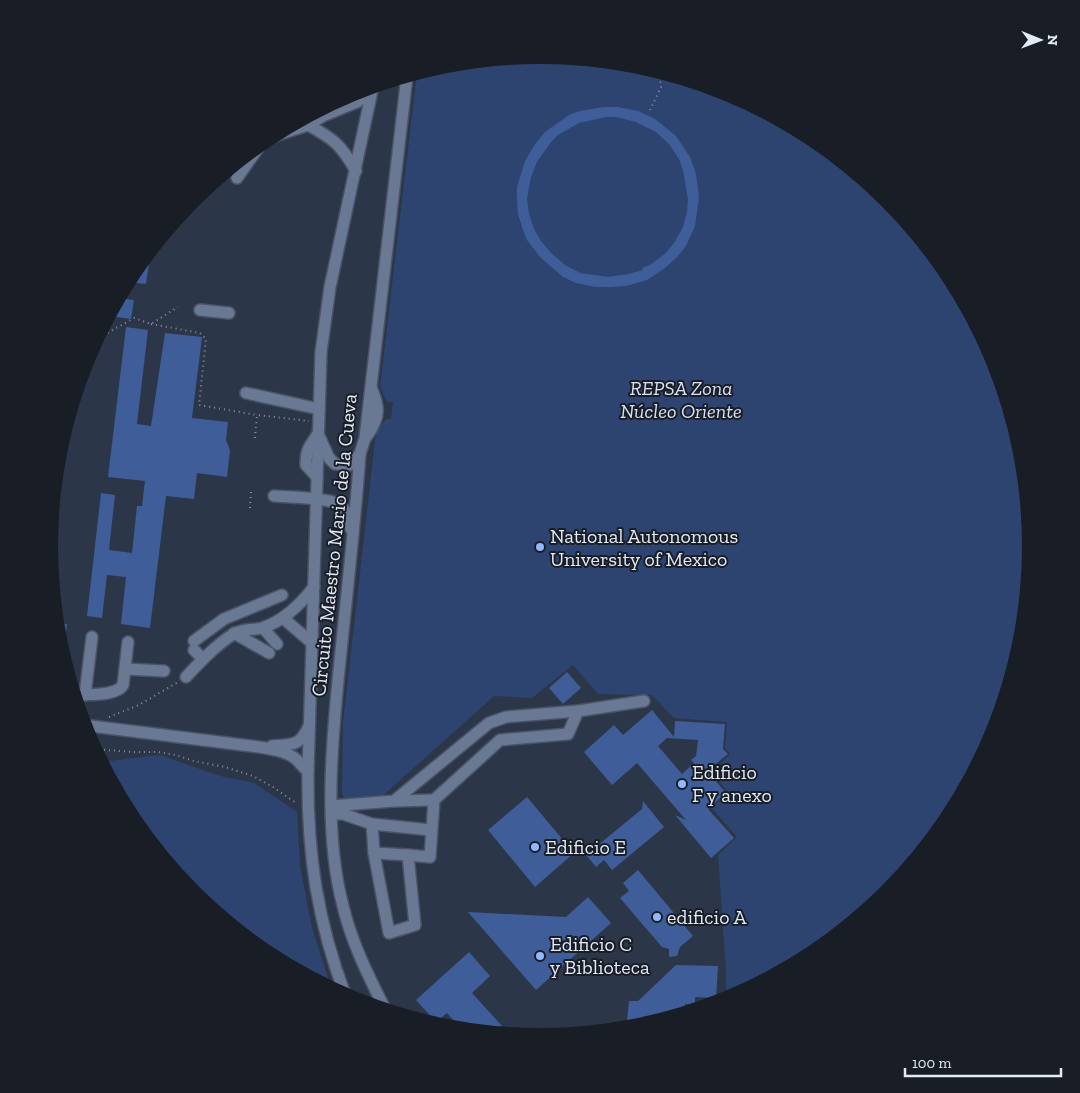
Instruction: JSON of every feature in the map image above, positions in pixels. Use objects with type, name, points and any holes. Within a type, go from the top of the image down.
[{"type":"street","name":"Circuito Maestro Mario de la Cueva","points":[[382,1002],[357,951],[342,906],[335,859],[332,810],[334,719],[360,454],[365,438],[406,83]]},
{"type":"street","points":[[402,84],[405,95]]},
{"type":"street","name":"Circuito Maestro Mario de la Cueva","points":[[342,986],[331,955],[320,911],[312,869],[308,812],[318,434],[321,352],[330,287],[371,95]]},
{"type":"street","points":[[324,116],[360,99]]},
{"type":"street","points":[[308,124],[326,134],[343,148],[356,170]]},
{"type":"street","points":[[237,178],[248,163]]},
{"type":"street","points":[[200,310],[228,313]]},
{"type":"street","points":[[246,393],[319,409]]},
{"type":"street","points":[[318,434],[329,458],[334,464],[350,465],[360,454]]},
{"type":"street","points":[[274,496],[338,504],[345,511],[353,535]]},
{"type":"street","points":[[186,677],[203,659],[234,633],[263,628],[283,618],[304,600],[314,587]]},
{"type":"street","points":[[203,659],[194,646],[224,619],[282,595]]},
{"type":"street","points":[[283,618],[312,643]]},
{"type":"street","points":[[234,633],[273,649],[263,628]]},
{"type":"street","points":[[80,693],[92,637]]},
{"type":"street","points":[[81,694],[116,692],[121,690],[128,642]]},
{"type":"street","points":[[125,670],[164,672]]},
{"type":"street","points":[[394,801],[489,723],[506,717],[578,712],[644,701]]},
{"type":"street","points":[[332,810],[394,801],[434,800],[500,740],[568,734],[578,712]]},
{"type":"street","points":[[489,723],[500,740]]},
{"type":"street","name":"Circuito Maestro Mario de la Cueva","points":[[259,747],[295,744],[303,739],[310,725]]},
{"type":"street","name":"Circuito Maestro Mario de la Cueva","points":[[92,726],[259,747],[282,752],[296,759],[308,771]]},
{"type":"street","points":[[374,853],[430,856],[434,800]]},
{"type":"street","points":[[332,810],[372,824],[431,830]]},
{"type":"street","points":[[372,824],[374,853],[388,933],[415,925],[408,855]]},
{"type":"path","points":[[650,110],[661,87],[660,79]]},
{"type":"path","points":[[151,324],[178,307]]},
{"type":"path","points":[[107,333],[134,318],[151,324],[200,333],[206,340],[199,405],[257,415],[319,422]]},
{"type":"path","points":[[255,438],[257,415]]},
{"type":"path","points":[[250,508],[251,492]]},
{"type":"path","points":[[105,719],[139,705],[186,677]]},
{"type":"path","points":[[102,750],[176,754],[194,762],[231,769],[253,776],[273,787],[308,812]]},
{"type":"green space","name":"REPSA Zona Núcleo Oriente","points":[[540,64],[603,68],[665,80],[725,101],[781,129],[808,145],[834,164],[881,205],[903,228],[941,278],[973,333],[997,391],[1006,422],[1013,452],[1021,515],[1021,578],[1018,609],[1013,641],[997,702],[973,760],[958,788],[941,815],[903,865],[858,909],[808,948],[753,979],[726,992],[718,855],[737,837],[712,808],[728,793],[717,778],[727,771],[721,763],[730,754],[725,748],[727,722],[674,718],[652,695],[598,694],[573,665],[532,698],[494,696],[378,800],[345,800],[342,793],[343,723],[376,432],[386,419],[391,419],[393,402],[387,402],[380,387],[416,80],[477,68]]},
{"type":"green space","points":[[160,755],[220,776],[254,783],[297,812],[300,866],[312,928],[329,980],[272,948],[246,929],[199,888],[157,840],[122,788],[108,761]]},
{"type":"building","points":[[618,107],[638,111],[655,119],[676,136],[690,157],[696,174],[699,197],[695,226],[686,246],[678,256],[665,268],[647,280],[626,286],[611,287],[596,287],[576,283],[563,277],[540,257],[527,240],[523,230],[518,214],[517,187],[525,161],[545,132],[569,115],[580,111]],"holes":[[[606,117],[616,117],[636,122],[656,132],[669,144],[679,159],[683,170],[688,199],[683,227],[666,253],[650,265],[642,268],[643,270],[608,277],[580,273],[565,265],[551,253],[534,229],[529,214],[527,198],[531,177],[537,162],[558,135],[579,123]]]},
{"type":"building","points":[[149,264],[146,284],[136,283]]},
{"type":"building","points":[[126,299],[134,300],[131,319],[116,317]]},
{"type":"building","points":[[126,327],[148,330],[137,424],[151,426],[165,333],[202,337],[192,418],[228,422],[226,440],[230,450],[227,477],[197,473],[194,499],[166,496],[150,628],[121,624],[126,577],[107,575],[102,618],[87,616],[101,493],[115,495],[109,550],[132,553],[137,506],[142,506],[145,481],[108,477]]},
{"type":"building","points":[[567,672],[581,688],[563,704],[549,688]]},
{"type":"building","name":"Edificio F y anexo","points":[[652,710],[674,737],[675,721],[725,724],[723,749],[728,754],[707,771],[726,793],[708,809],[734,838],[711,858],[675,815],[686,820],[637,763],[612,785],[584,752],[614,725],[623,735]],"holes":[[[667,738],[698,740],[696,756],[691,760],[694,763],[682,774],[658,746]]]},
{"type":"building","name":"Edificio E","points":[[527,797],[574,853],[535,887],[488,830]]},
{"type":"building","points":[[643,801],[664,827],[612,870],[604,860],[596,867],[586,855],[642,809]]},
{"type":"building","name":"edificio A","points":[[638,870],[693,936],[680,947],[677,956],[669,957],[669,949],[662,947],[620,898],[629,891],[623,883]]},
{"type":"building","name":"Edificio C y Biblioteca","points":[[588,897],[611,923],[536,990],[468,912],[566,917]]},
{"type":"building","points":[[469,952],[490,976],[472,993],[502,1026],[454,1021],[447,1013],[440,1019],[431,1017],[416,1000]]},
{"type":"building","points":[[676,965],[718,966],[716,995],[709,998],[695,997],[695,1003],[685,1004],[685,1006],[665,1013],[627,1021],[629,1001],[638,1001]]},
{"type":"place","name":"National Autonomous University of Mexico","points":[[540,547]]},
{"type":"place","name":"Edificio F y anexo","points":[[682,784]]},
{"type":"place","name":"Edificio E","points":[[535,847]]},
{"type":"place","name":"edificio A","points":[[657,917]]},
{"type":"place","name":"Edificio C y Biblioteca","points":[[540,956]]}]
